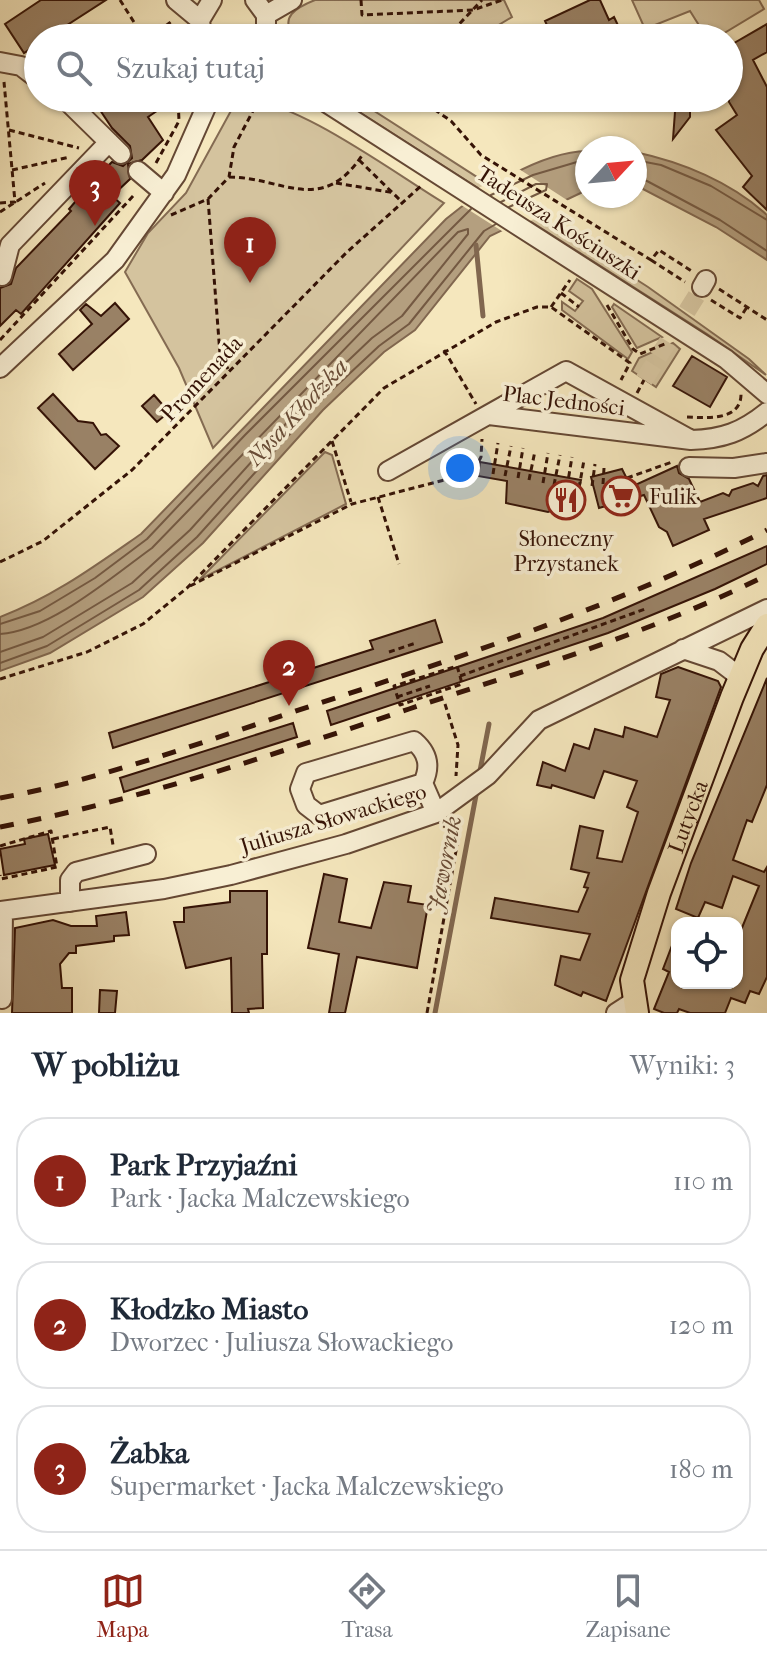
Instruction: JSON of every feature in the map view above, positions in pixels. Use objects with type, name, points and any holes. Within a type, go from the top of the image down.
[{"type":"main road","name":"Lutycka","points":[[629,1009],[632,980],[659,893],[740,677],[767,625]]},
{"type":"street","points":[[203,24],[212,0]]},
{"type":"street","points":[[261,7],[292,0]]},
{"type":"street","points":[[170,6],[194,24]]},
{"type":"street","points":[[1,62],[24,68]]},
{"type":"street","points":[[2,276],[10,245],[115,148],[78,112]]},
{"type":"street","points":[[0,368],[115,260],[176,175],[201,112]]},
{"type":"street","name":"Tadeusza Kościuszki","points":[[341,112],[461,187],[577,269],[726,359],[767,394]]},
{"type":"street","points":[[138,171],[164,193]]},
{"type":"street","points":[[489,415],[566,371],[691,440]]},
{"type":"street","name":"Plac Jedności","points":[[388,471],[489,415],[691,440],[722,439],[746,429],[767,412]]},
{"type":"street","points":[[689,467],[734,468],[767,463]]},
{"type":"street","name":"Juliusza Słowackiego","points":[[2,911],[164,889],[282,863],[436,813],[488,775],[539,720],[767,609]]},
{"type":"street","points":[[683,649],[719,661],[740,677]]},
{"type":"street","points":[[423,783],[319,815],[306,805],[300,789],[306,773],[414,741],[423,749],[428,761],[428,772],[423,783],[436,813]]},
{"type":"street","points":[[70,902],[70,880],[76,872],[146,854]]},
{"type":"street","points":[[2,911],[2,999]]},
{"type":"path","points":[[120,0],[135,24]]},
{"type":"path","points":[[361,0],[362,15],[473,10],[502,0]]},
{"type":"path","points":[[460,24],[482,0]]},
{"type":"path","points":[[168,24],[172,21],[170,6]]},
{"type":"path","points":[[0,203],[15,202],[1,62]]},
{"type":"path","points":[[228,369],[220,354],[207,207],[208,199],[229,177],[234,147],[252,112]]},
{"type":"path","points":[[438,112],[451,121],[481,155],[651,260],[659,250],[767,320]]},
{"type":"path","points":[[9,130],[79,148]]},
{"type":"path","points":[[336,183],[363,154]]},
{"type":"path","points":[[12,170],[80,155]]},
{"type":"path","points":[[359,160],[402,203]]},
{"type":"path","points":[[229,177],[243,177],[302,192],[336,183],[395,193]]},
{"type":"path","name":"Promenada","points":[[0,562],[43,541],[132,470],[170,435],[228,369],[427,180]]},
{"type":"path","points":[[0,340],[134,195]]},
{"type":"path","points":[[551,307],[577,269]]},
{"type":"path","points":[[561,293],[579,307]]},
{"type":"path","points":[[606,303],[633,349],[640,354],[673,340]]},
{"type":"path","points":[[0,679],[117,639],[143,624],[187,588],[384,388],[496,322],[537,307],[551,307],[630,363],[618,384],[635,395],[644,380]]},
{"type":"path","points":[[679,416],[719,418],[736,410]]},
{"type":"path","points":[[332,441],[352,504]]},
{"type":"path","points":[[493,474],[498,443]]},
{"type":"path","points":[[505,476],[511,446]]},
{"type":"path","points":[[518,478],[523,448]]},
{"type":"path","points":[[529,480],[535,451]]},
{"type":"path","points":[[543,483],[548,453]]},
{"type":"path","points":[[554,485],[560,455]]},
{"type":"path","points":[[567,487],[572,457]]},
{"type":"path","points":[[579,488],[584,460]]},
{"type":"path","points":[[627,478],[676,461],[689,467]]},
{"type":"path","points":[[592,486],[595,464]]},
{"type":"path","points":[[603,484],[604,468]]},
{"type":"path","points":[[187,588],[352,504],[479,471]]},
{"type":"path","points":[[378,497],[399,564]]},
{"type":"path","points":[[460,676],[645,609]]},
{"type":"path","points":[[389,652],[416,643]]},
{"type":"path","points":[[457,666],[460,676],[462,684],[400,705],[394,686],[457,666]]},
{"type":"path","points":[[397,697],[430,686]]},
{"type":"path","points":[[427,1013],[459,834],[458,745],[445,704]]},
{"type":"path","points":[[53,839],[110,827],[116,861]]},
{"type":"path","points":[[0,846],[51,831],[57,867],[1,879],[0,875]]},
{"type":"shaded area","points":[[315,0],[504,0],[512,17],[500,24],[288,24],[292,14]]},
{"type":"shaded area","points":[[632,0],[759,0],[764,9],[739,24],[698,24],[690,11],[658,24],[643,24]]},
{"type":"shaded area","points":[[230,112],[291,112],[343,139],[444,203],[213,448],[179,368],[125,272],[148,233],[186,193]]},
{"type":"shaded area","points":[[359,112],[376,112],[648,287],[749,359],[766,375],[707,334]]},
{"type":"shaded area","points":[[577,279],[592,289],[632,352],[628,359],[562,310],[562,302],[575,311],[583,301],[569,291]]},
{"type":"shaded area","points":[[614,304],[662,337],[637,348],[612,307]]},
{"type":"shaded area","points":[[673,343],[680,349],[656,387],[632,371],[639,358]]},
{"type":"shaded area","points":[[325,452],[332,455],[346,504],[199,580]]},
{"type":"water","name":"Nysa Kłodzka","points":[[575,152],[575,196],[490,236],[415,330],[384,352],[323,410],[203,543],[143,597],[50,653],[0,671],[0,617],[56,590],[141,534],[446,219],[512,174]]},
{"type":"water","points":[[647,155],[670,161],[722,183],[767,215],[767,260],[716,227],[647,191]]},
{"type":"pier","points":[[519,169],[570,202],[505,233],[458,203],[476,189]]},
{"type":"building","points":[[41,0],[106,0],[69,24],[24,24],[24,53],[5,24]]},
{"type":"building","points":[[590,0],[600,0],[609,20],[614,17],[617,24],[546,24],[545,21]]},
{"type":"building","points":[[767,24],[767,52],[753,60],[767,87],[767,210],[743,187],[752,176],[716,130],[737,115],[735,112],[743,112],[743,38]]},
{"type":"building","points":[[101,112],[155,112],[148,117],[163,140],[142,160],[128,164],[130,179],[112,196],[120,203],[21,314],[16,310],[0,326],[0,288],[11,284],[16,268],[71,211],[69,209],[112,162],[123,166],[132,158],[130,146]]},
{"type":"building","points":[[675,112],[690,112],[690,117],[673,139]]},
{"type":"building","points":[[115,303],[129,319],[73,370],[59,354],[92,324],[80,310],[86,304],[101,316]]},
{"type":"building","points":[[692,356],[727,377],[710,407],[673,386]]},
{"type":"building","points":[[53,394],[78,421],[93,423],[101,435],[106,434],[119,446],[95,469],[38,408]]},
{"type":"building","points":[[154,395],[169,412],[157,422],[142,406]]},
{"type":"building","points":[[480,462],[581,480],[576,502],[548,512],[506,503],[507,481],[478,476]]},
{"type":"building","points":[[677,466],[679,473],[689,479],[700,502],[723,493],[729,496],[732,490],[753,483],[758,486],[763,476],[767,475],[767,498],[704,519],[709,530],[673,546],[667,532],[659,527],[644,495],[599,508],[591,477],[622,469],[631,487]]},
{"type":"building","points":[[767,546],[767,564],[608,633],[331,725],[327,711],[603,618]]},
{"type":"building","points":[[435,620],[442,642],[113,748],[109,733],[373,649],[370,641]]},
{"type":"building","points":[[678,667],[718,681],[721,687],[606,1001],[583,992],[581,996],[555,985],[561,956],[580,960],[590,934],[491,918],[495,898],[578,912],[588,888],[584,887],[589,873],[571,869],[580,826],[603,831],[597,858],[622,862],[638,812],[627,807],[637,781],[604,771],[594,798],[552,785],[551,788],[537,785],[543,762],[565,771],[574,744],[589,749],[595,729],[623,737],[625,727],[657,737],[670,700],[656,697],[661,674]]},
{"type":"building","points":[[767,678],[767,785],[752,822],[747,820],[733,860],[764,872],[767,867],[767,977],[759,994],[750,991],[745,1003],[731,998],[725,1013],[690,1013],[679,1009],[677,1013],[664,1013],[654,1009],[669,972],[663,969],[671,948],[671,989],[743,989],[743,925],[759,886],[733,876],[722,908],[705,902],[698,917],[696,917],[676,909],[691,863]]},
{"type":"building","points":[[293,723],[297,737],[124,792],[120,778]]},
{"type":"building","points":[[48,834],[55,865],[4,875],[0,849],[25,844],[24,839]]},
{"type":"building","points":[[324,874],[347,879],[339,922],[371,928],[384,882],[411,886],[408,902],[428,905],[417,968],[357,957],[345,1013],[329,1013],[339,954],[308,948]]},
{"type":"building","points":[[230,891],[267,891],[267,954],[262,954],[263,1008],[248,1009],[249,1013],[232,1013],[231,958],[186,968],[174,922],[184,922],[184,908],[230,902]]},
{"type":"building","points":[[126,912],[129,935],[114,936],[114,941],[76,946],[76,953],[69,953],[60,964],[62,988],[72,988],[72,1013],[12,1013],[15,928],[53,920],[71,926],[97,926],[96,916]]},
{"type":"building","points":[[100,990],[117,991],[115,1013],[99,1013]]},
{"type":"waterway","name":"Jawornik","points":[[476,245],[483,316]]},
{"type":"waterway","name":"Jawornik","points":[[479,776],[489,724]]},
{"type":"waterway","name":"Jawornik","points":[[435,1013],[477,790]]},
{"type":"tunnel","points":[[644,380],[702,287]]},
{"type":"railway","points":[[0,798],[80,780],[159,757],[487,647],[657,581],[767,530]]},
{"type":"railway","points":[[0,827],[104,804],[308,743],[591,648],[680,614],[767,575]]},
{"type":"place","name":"Żabka","points":[[95,226]]},
{"type":"place","name":"Park Przyjaźni","points":[[250,283]]},
{"type":"place","name":"Fulik","points":[[621,496]]},
{"type":"place","name":"Słoneczny Przystanek","points":[[566,500]]},
{"type":"place","name":"Kłodzko Miasto","points":[[289,706]]}]
